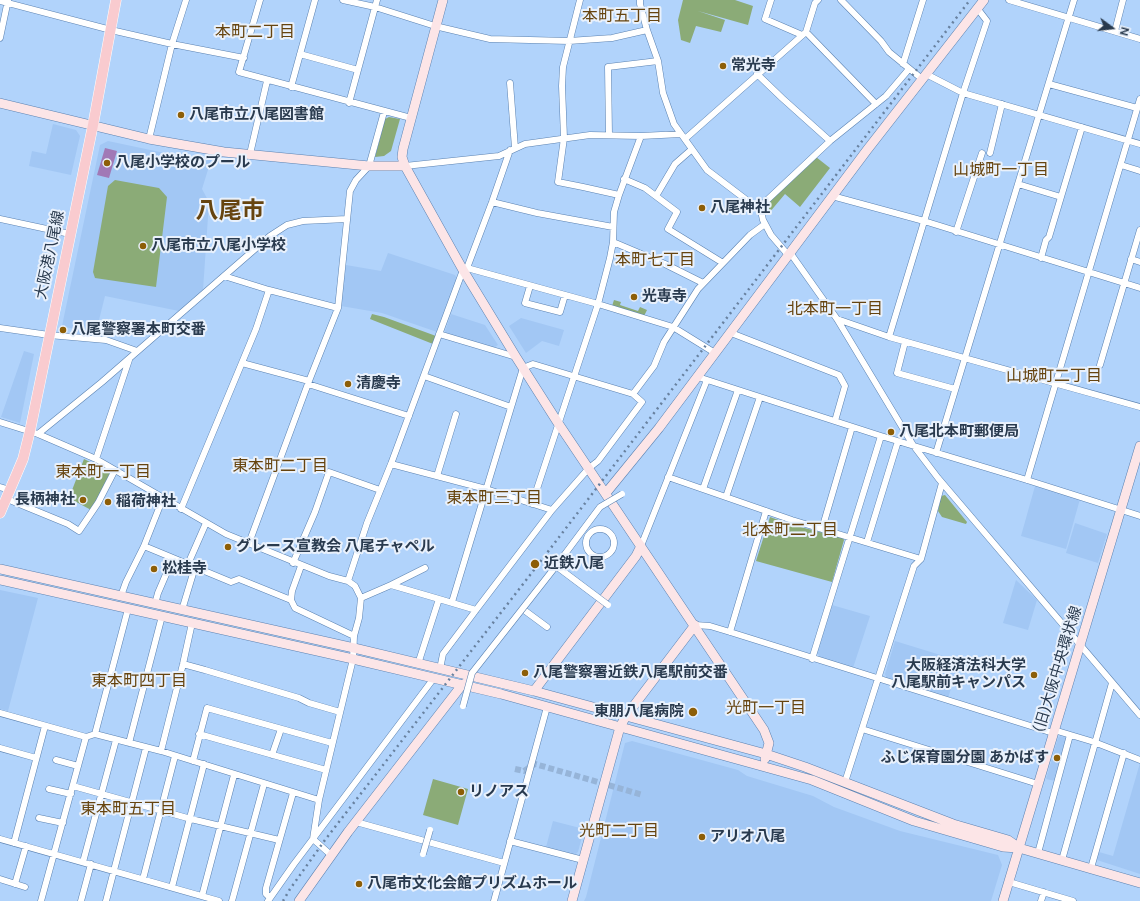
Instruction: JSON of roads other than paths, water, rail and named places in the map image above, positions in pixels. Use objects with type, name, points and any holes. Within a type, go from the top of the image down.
[{"type":"main road","name":"大阪港八尾線","points":[[0,513],[34,433],[49,335],[93,125],[116,0]]},
{"type":"street","points":[[149,139],[172,44],[186,0]]},
{"type":"street","points":[[260,0],[239,72],[349,103],[411,118]]},
{"type":"street","points":[[291,87],[315,0]]},
{"type":"street","points":[[343,0],[375,7],[436,26],[490,39],[569,41],[612,38],[647,30]]},
{"type":"street","points":[[349,103],[377,0]]},
{"type":"street","points":[[443,0],[402,157],[405,166],[516,357],[640,546],[695,625],[764,730],[769,743],[763,766]]},
{"type":"street","points":[[580,0],[563,67],[562,86],[564,138],[558,182],[583,186],[618,195]]},
{"type":"street","points":[[640,0],[647,30],[658,61],[663,93],[674,124],[691,150],[707,170],[761,211],[765,224],[771,235],[790,255],[837,319],[913,445],[942,483],[1080,646],[1140,714]]},
{"type":"street","points":[[771,0],[765,19],[804,34],[876,104]]},
{"type":"street","points":[[0,103],[149,139],[224,152],[369,166],[405,166],[499,156],[525,144],[590,135],[683,137],[804,34],[815,3],[818,0]]},
{"type":"street","points":[[841,0],[881,41],[889,52],[903,64],[924,76],[963,93],[1140,144]]},
{"type":"street","points":[[903,64],[923,0]]},
{"type":"street","points":[[606,493],[631,464],[698,377],[790,255],[832,196],[984,0]]},
{"type":"street","points":[[1009,0],[1140,39]]},
{"type":"street","points":[[936,453],[1074,0]]},
{"type":"street","points":[[1114,32],[1123,0]]},
{"type":"street","points":[[0,1],[8,1],[111,30],[244,58]]},
{"type":"street","points":[[0,38],[8,1]]},
{"type":"street","points":[[889,337],[963,93],[987,21],[978,8]]},
{"type":"street","points":[[300,54],[358,70]]},
{"type":"street","points":[[609,135],[608,67],[658,61]]},
{"type":"street","points":[[761,211],[765,202],[830,141],[886,96],[909,68]]},
{"type":"street","points":[[757,74],[830,141]]},
{"type":"street","points":[[250,154],[267,81]]},
{"type":"street","points":[[348,581],[364,531],[513,149],[510,83]]},
{"type":"street","points":[[1049,84],[1137,108]]},
{"type":"street","points":[[1026,480],[1056,384],[1140,99]]},
{"type":"street","points":[[990,153],[1002,104]]},
{"type":"street","points":[[249,543],[308,382],[338,308],[350,191],[356,180],[369,166],[384,112]]},
{"type":"street","points":[[1041,258],[1046,240],[1049,237],[1082,127]]},
{"type":"street","points":[[532,504],[598,304],[613,242],[614,212],[618,195],[641,136]]},
{"type":"street","points":[[656,196],[675,164],[691,150]]},
{"type":"street","points":[[956,232],[982,153]]},
{"type":"street","points":[[1120,165],[1140,171]]},
{"type":"street","points":[[624,179],[645,188],[677,212],[668,229],[723,263]]},
{"type":"street","points":[[1018,184],[1061,197]]},
{"type":"street","points":[[832,196],[924,222],[1140,288]]},
{"type":"street","points":[[492,202],[538,213],[613,227]]},
{"type":"street","points":[[0,219],[70,234]]},
{"type":"street","points":[[34,433],[130,358],[260,245],[288,225],[303,221],[347,219]]},
{"type":"street","points":[[633,394],[654,366],[664,342],[698,289],[750,235],[765,224]]},
{"type":"street","points":[[1100,365],[1140,230]]},
{"type":"street","points":[[613,242],[665,264],[703,283]]},
{"type":"street","points":[[1131,259],[1140,262]]},
{"type":"street","points":[[465,269],[598,304],[673,327],[715,353]]},
{"type":"street","points":[[224,276],[269,290],[338,308]]},
{"type":"street","points":[[530,286],[525,303],[560,312],[565,295]]},
{"type":"street","points":[[181,509],[256,329],[269,290]]},
{"type":"street","points":[[837,319],[889,337],[964,359],[1140,407]]},
{"type":"street","points":[[0,328],[49,335],[106,340],[137,351]]},
{"type":"street","points":[[731,333],[839,375],[845,386],[835,421]]},
{"type":"street","points":[[440,334],[516,357]]},
{"type":"street","points":[[906,342],[897,373],[955,389]]},
{"type":"street","points":[[96,459],[130,358]]},
{"type":"street","points":[[242,363],[308,382],[409,416]]},
{"type":"street","points":[[440,669],[444,654],[476,610],[552,510],[589,468],[598,461],[642,402],[633,394],[533,364],[524,368],[452,602]]},
{"type":"street","points":[[424,376],[511,407]]},
{"type":"street","points":[[698,377],[852,427],[1140,516]]},
{"type":"street","points":[[534,691],[636,556],[707,380]]},
{"type":"street","points":[[703,488],[738,390]]},
{"type":"street","points":[[726,496],[760,397]]},
{"type":"street","points":[[437,476],[456,414]]},
{"type":"street","points":[[0,422],[34,433],[96,459],[226,534],[301,566],[348,581],[355,586],[361,598],[360,618],[354,636],[353,659],[319,800],[314,839]]},
{"type":"street","points":[[822,529],[852,427]]},
{"type":"street","points":[[812,659],[881,436]]},
{"type":"street","points":[[867,542],[898,441]]},
{"type":"street","name":"(旧)大阪中央環状線","points":[[1003,901],[1140,446]]},
{"type":"street","points":[[391,464],[486,489],[552,510]]},
{"type":"street","points":[[0,487],[9,494],[80,531],[98,503],[115,470]]},
{"type":"street","points":[[294,563],[315,512],[329,472],[380,490]]},
{"type":"street","points":[[668,477],[822,529],[921,558]]},
{"type":"street","points":[[845,782],[914,566],[921,558],[942,483]]},
{"type":"street","points":[[464,706],[472,673],[525,609],[555,565],[600,507],[622,494]]},
{"type":"street","points":[[121,596],[126,582],[144,546],[163,498]]},
{"type":"street","points":[[730,632],[766,511]]},
{"type":"street","points":[[188,564],[206,523]]},
{"type":"street","points":[[603,529],[611,534],[614,539],[613,549],[606,556],[596,556],[588,550],[587,539],[593,531],[603,529]]},
{"type":"street","points":[[144,546],[231,582],[239,579],[292,600]]},
{"type":"street","points":[[156,604],[158,593],[173,558]]},
{"type":"street","points":[[555,565],[608,605]]},
{"type":"street","points":[[301,566],[292,591],[292,600],[295,608],[354,636]]},
{"type":"street","points":[[182,610],[195,567]]},
{"type":"street","points":[[361,598],[425,568]]},
{"type":"street","points":[[0,569],[354,648],[534,691],[766,754],[805,767],[953,824],[1008,840],[1019,848]]},
{"type":"street","points":[[0,580],[353,659],[547,707],[763,766],[819,783],[902,817],[1003,847],[1019,848],[1140,883]]},
{"type":"street","points":[[391,585],[476,610]]},
{"type":"street","points":[[418,664],[440,599]]},
{"type":"street","points":[[95,734],[128,609]]},
{"type":"street","points":[[525,609],[547,627]]},
{"type":"street","points":[[129,743],[162,616]]},
{"type":"street","points":[[161,752],[192,623]]},
{"type":"street","points":[[695,625],[710,626],[812,659],[1053,732],[1070,734],[1140,760]]},
{"type":"street","points":[[572,901],[620,727],[626,716],[695,625]]},
{"type":"street","points":[[183,664],[299,698],[309,703],[340,712]]},
{"type":"street","points":[[293,793],[266,888],[266,894],[269,900],[294,864],[434,678]]},
{"type":"street","points":[[299,901],[331,855],[462,685],[477,678]]},
{"type":"street","points":[[1062,860],[1112,682]]},
{"type":"street","points":[[494,901],[547,707]]},
{"type":"street","points":[[193,761],[207,708],[332,743]]},
{"type":"street","points":[[0,714],[86,737],[95,734],[129,743],[204,764],[319,800]]},
{"type":"street","points":[[14,843],[45,726]]},
{"type":"street","points":[[272,755],[281,729]]},
{"type":"street","points":[[862,729],[1038,784]]},
{"type":"street","points":[[199,734],[326,770]]},
{"type":"street","points":[[1038,853],[1070,734]]},
{"type":"street","points":[[41,901],[86,737]]},
{"type":"street","points":[[84,862],[116,740]]},
{"type":"street","points":[[0,748],[36,758]]},
{"type":"street","points":[[106,901],[146,748]]},
{"type":"street","points":[[1091,868],[1124,754]]},
{"type":"street","points":[[143,879],[175,756]]},
{"type":"street","points":[[56,760],[78,766]]},
{"type":"street","points":[[172,888],[204,764]]},
{"type":"street","points":[[202,896],[234,774]]},
{"type":"street","points":[[232,901],[264,784]]},
{"type":"street","points":[[73,786],[191,819],[279,840]]},
{"type":"street","points":[[49,788],[71,794]]},
{"type":"street","points":[[39,818],[63,824]]},
{"type":"street","points":[[356,822],[504,863]]},
{"type":"street","points":[[423,854],[430,830]]},
{"type":"street","points":[[0,839],[219,901]]},
{"type":"street","points":[[314,839],[331,855]]},
{"type":"street","points":[[510,841],[583,860]]},
{"type":"street","points":[[15,884],[26,846]]},
{"type":"street","points":[[81,901],[91,864]]},
{"type":"street","points":[[0,879],[25,887]]},
{"type":"street","points":[[1009,882],[1072,901]]},
{"type":"street","points":[[1041,901],[1044,892]]},
{"type":"street","points":[[190,901],[192,893]]},
{"type":"tunnel","points":[[515,769],[524,771],[535,764],[643,795]]},
{"type":"railway","points":[[283,901],[325,840],[537,566],[970,0]]},
{"type":"place","name":"常光寺","points":[[723,66]]},
{"type":"place","name":"八尾市立八尾図書館","points":[[181,115]]},
{"type":"place","name":"八尾小学校のプール","points":[[107,163]]},
{"type":"place","name":"八尾神社","points":[[702,208]]},
{"type":"place","name":"八尾市立八尾小学校","points":[[143,246]]},
{"type":"place","name":"光専寺","points":[[634,297]]},
{"type":"place","name":"八尾警察署本町交番","points":[[63,330]]},
{"type":"place","name":"清慶寺","points":[[348,384]]},
{"type":"place","name":"八尾北本町郵便局","points":[[891,432]]},
{"type":"place","name":"長柄神社","points":[[83,500]]},
{"type":"place","name":"稲荷神社","points":[[108,502]]},
{"type":"place","name":"グレース宣教会 八尾チャペル","points":[[228,547]]},
{"type":"place","name":"近鉄八尾","points":[[535,564]]},
{"type":"place","name":"松桂寺","points":[[154,569]]},
{"type":"place","name":"八尾警察署近鉄八尾駅前交番","points":[[525,673]]},
{"type":"place","name":"大阪経済法科大学 八尾駅前キャンパス","points":[[1034,675]]},
{"type":"place","name":"東朋八尾病院","points":[[693,712]]},
{"type":"place","name":"ふじ保育園分園 あかばす","points":[[1057,758]]},
{"type":"place","name":"リノアス","points":[[461,792]]},
{"type":"place","name":"アリオ八尾","points":[[702,837]]},
{"type":"place","name":"八尾市文化会館プリズムホール","points":[[359,884]]},
{"type":"district","name":"本町五丁目","points":[[622,16]]},
{"type":"district","name":"本町二丁目","points":[[255,32]]},
{"type":"district","name":"山城町一丁目","points":[[1001,170]]},
{"type":"district","name":"八尾市","points":[[230,211]]},
{"type":"district","name":"本町七丁目","points":[[655,260]]},
{"type":"district","name":"北本町一丁目","points":[[835,309]]},
{"type":"district","name":"山城町二丁目","points":[[1054,376]]},
{"type":"district","name":"東本町二丁目","points":[[280,466]]},
{"type":"district","name":"東本町一丁目","points":[[103,472]]},
{"type":"district","name":"東本町三丁目","points":[[494,498]]},
{"type":"district","name":"北本町二丁目","points":[[790,530]]},
{"type":"district","name":"東本町四丁目","points":[[139,681]]},
{"type":"district","name":"光町一丁目","points":[[766,708]]},
{"type":"district","name":"東本町五丁目","points":[[128,809]]},
{"type":"district","name":"光町二丁目","points":[[619,831]]}]
